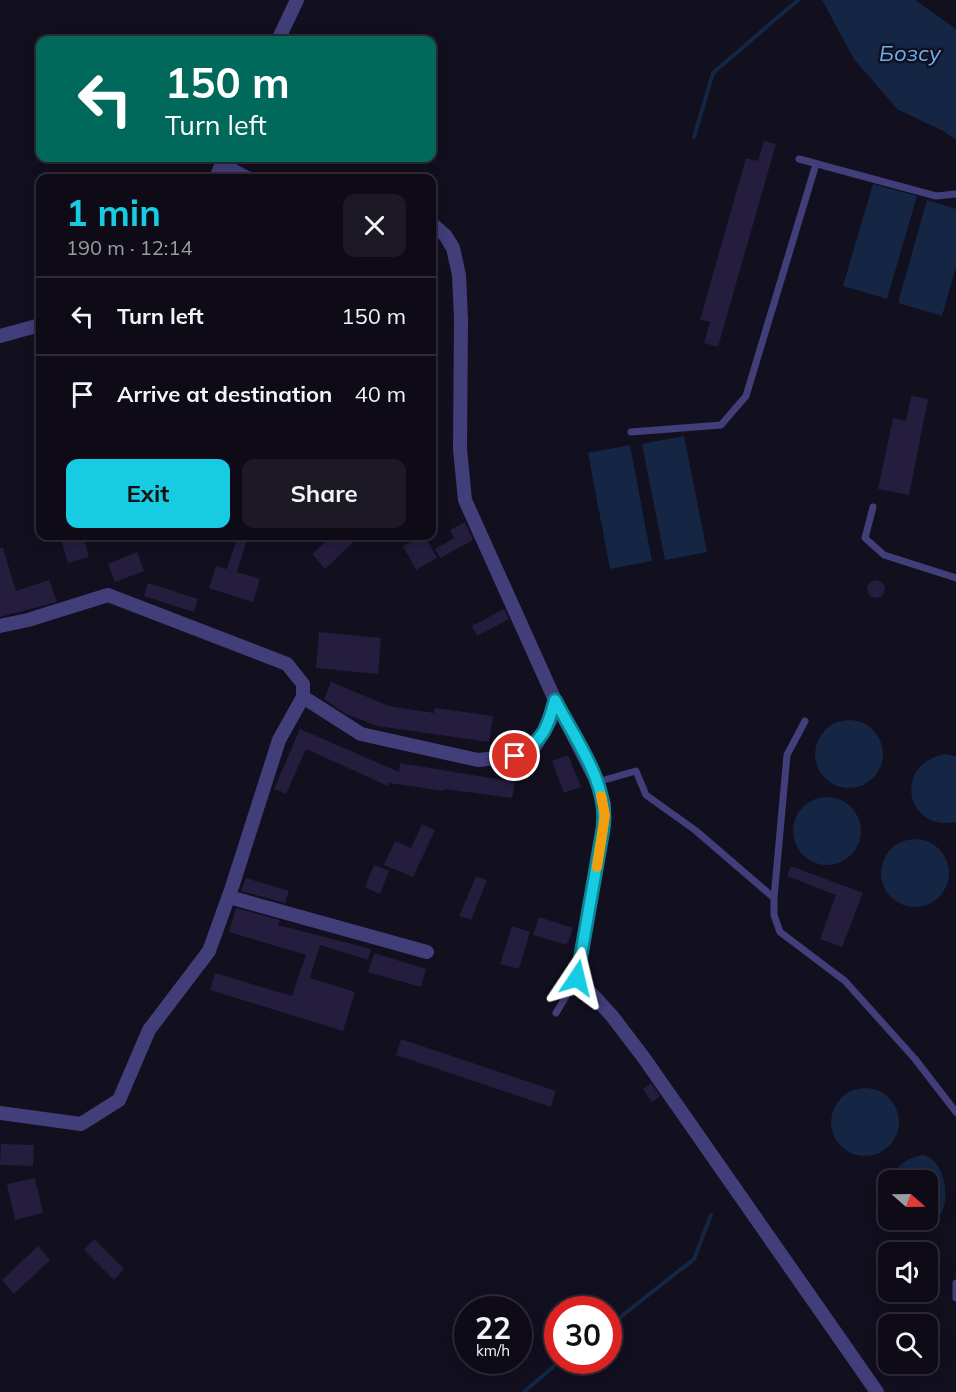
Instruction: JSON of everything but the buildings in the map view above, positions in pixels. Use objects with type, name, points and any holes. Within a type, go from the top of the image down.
[{"type":"street","points":[[280,36],[297,0]]},
{"type":"street","points":[[224,162],[241,174]]},
{"type":"street","points":[[436,227],[446,235],[453,248],[459,275],[460,449],[465,500],[555,700],[597,782],[605,815],[577,978],[612,1016],[644,1058],[877,1392]]},
{"type":"street","points":[[0,336],[36,326]]},
{"type":"street","points":[[0,626],[28,620],[108,595],[287,664],[303,684],[303,697],[279,740],[229,897],[209,951],[149,1030],[118,1100],[81,1124],[0,1113]]},
{"type":"street","points":[[303,697],[362,734],[478,760],[515,756],[536,745],[550,721],[555,700]]},
{"type":"street","points":[[229,897],[427,952]]},
{"type":"lane","points":[[799,159],[936,196],[956,194]]},
{"type":"lane","points":[[630,432],[721,425],[746,396],[816,164]]},
{"type":"lane","points":[[873,507],[865,538],[884,555],[956,578]]},
{"type":"lane","points":[[806,721],[787,755],[774,898],[774,915],[780,932],[844,981],[915,1059],[956,1112]]},
{"type":"lane","points":[[597,782],[636,771],[646,795],[695,830],[774,898]]},
{"type":"lane","points":[[556,1013],[577,978]]},
{"type":"lane","points":[[956,1283],[956,1298]]},
{"type":"water","name":"Бозсу","points":[[822,0],[915,0],[956,29],[956,140],[943,131],[897,109],[854,59]]},
{"type":"water","points":[[873,184],[917,196],[887,299],[843,286]]},
{"type":"water","points":[[927,200],[956,209],[956,267],[942,316],[898,303]]},
{"type":"water","points":[[684,436],[707,552],[665,560],[642,444]]},
{"type":"water","points":[[630,445],[652,561],[610,569],[588,453]]},
{"type":"water","points":[[842,720],[856,720],[868,725],[878,735],[883,754],[878,773],[868,783],[856,788],[842,788],[830,783],[820,773],[815,761],[815,747],[820,735],[830,725]]},
{"type":"water","points":[[944,754],[956,756],[956,822],[939,822],[925,817],[916,808],[912,796],[912,783],[917,771],[928,760]]},
{"type":"water","points":[[820,797],[834,797],[846,802],[856,812],[861,831],[856,850],[846,860],[834,865],[820,865],[808,860],[798,850],[793,838],[793,824],[798,812],[808,802]]},
{"type":"water","points":[[908,839],[922,839],[934,844],[944,854],[949,873],[944,892],[934,902],[922,907],[908,907],[896,902],[886,892],[881,880],[881,866],[886,854],[896,844]]},
{"type":"water","points":[[858,1088],[872,1088],[884,1093],[894,1103],[899,1122],[894,1141],[884,1151],[872,1156],[858,1156],[846,1151],[836,1141],[831,1129],[831,1115],[836,1103],[846,1093]]},
{"type":"water","points":[[923,1155],[934,1161],[941,1172],[945,1185],[945,1200],[942,1212],[938,1216],[938,1170],[896,1170],[912,1158]]},
{"type":"waterway","points":[[694,137],[713,73],[798,0]]},
{"type":"waterway","points":[[622,1316],[694,1259],[711,1215]]},
{"type":"waterway","points":[[524,1392],[545,1374]]},
{"type":"slow traffic","points":[[597,867],[605,815],[601,796]]},
{"type":"route","points":[[515,756],[536,745],[550,721],[555,700],[597,782],[604,804],[603,829],[577,978]]}]
